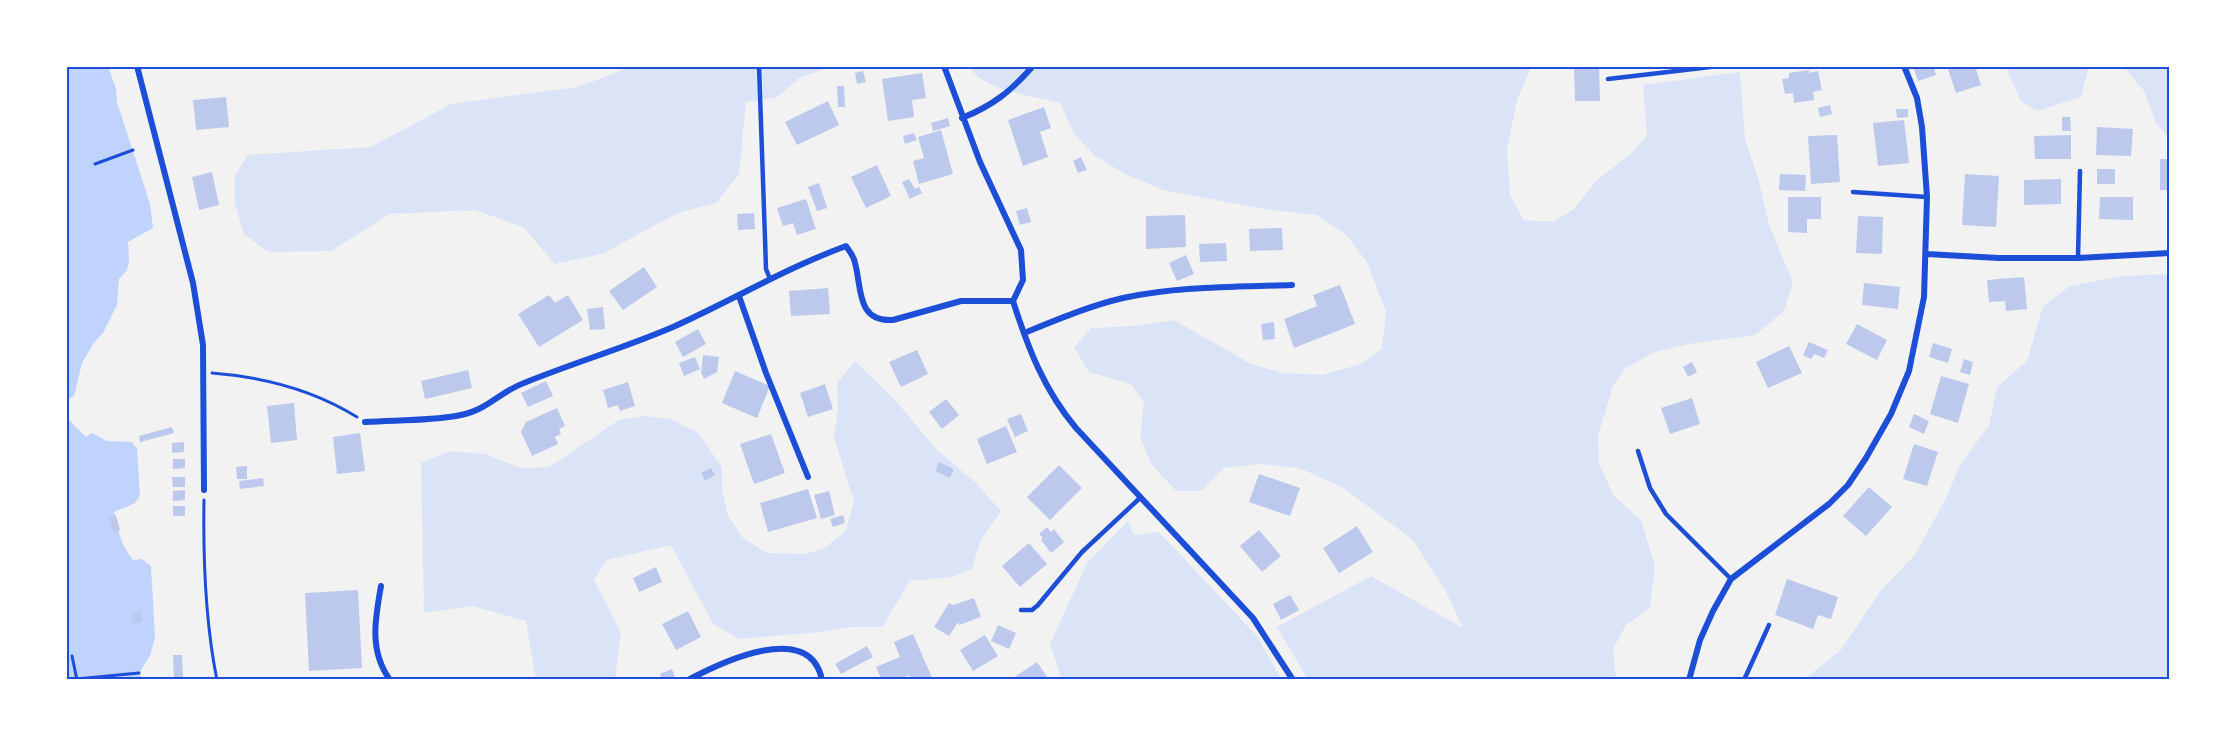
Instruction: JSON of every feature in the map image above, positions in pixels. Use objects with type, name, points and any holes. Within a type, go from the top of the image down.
[{"type":"street","points":[[137,66],[193,283],[203,345],[205,372],[204,490]]},
{"type":"street","points":[[944,66],[962,118],[1021,250],[1023,280],[1013,301],[1031,355],[1060,410],[1253,618],[1293,680]]},
{"type":"street","points":[[962,118],[1001,98],[1015,87],[1033,66]]},
{"type":"street","points":[[1689,680],[1700,640],[1731,579],[1829,504],[1848,485],[1890,414],[1909,371],[1922,312],[1927,197],[1921,118],[1917,98],[1904,66]]},
{"type":"street","points":[[365,422],[455,416],[481,410],[522,383],[621,348],[739,296],[807,260],[846,246],[855,261],[861,295],[867,311],[882,320],[893,320],[961,301],[1013,301]]},
{"type":"street","points":[[1926,254],[1999,258],[2078,258],[2170,253]]},
{"type":"street","points":[[1024,333],[1122,298],[1184,290],[1292,285]]},
{"type":"street","points":[[739,296],[766,373],[808,477]]},
{"type":"street","points":[[381,586],[374,635],[376,652],[382,670],[390,680]]},
{"type":"street","points":[[688,680],[720,663],[743,656],[791,649],[802,652],[812,660],[820,670],[822,680]]},
{"type":"lane","points":[[759,66],[766,269],[770,279]]},
{"type":"lane","points":[[1608,79],[1719,66]]},
{"type":"lane","points":[[2078,258],[2080,171]]},
{"type":"lane","points":[[1854,192],[1927,197]]},
{"type":"lane","points":[[1638,452],[1650,488],[1666,514],[1731,579]]},
{"type":"lane","points":[[1021,610],[1032,610],[1038,605],[1082,552],[1141,496]]},
{"type":"lane","points":[[1744,680],[1769,625]]},
{"type":"path","points":[[94,164],[133,150]]},
{"type":"path","points":[[205,372],[246,376],[285,384],[321,398],[365,422]]},
{"type":"path","points":[[204,490],[205,578],[217,680]]},
{"type":"path","points":[[72,656],[76,679],[139,673]]},
{"type":"shaded area","points":[[633,66],[832,66],[799,78],[778,97],[746,102],[739,174],[716,203],[678,213],[602,254],[555,264],[523,227],[475,210],[390,214],[331,251],[268,252],[244,234],[235,205],[235,175],[248,155],[371,147],[451,104],[578,87]]},
{"type":"shaded area","points":[[969,66],[1532,66],[1517,100],[1507,150],[1510,195],[1524,220],[1552,222],[1573,210],[1596,181],[1630,154],[1647,136],[1643,85],[1740,72],[1745,139],[1759,181],[1769,225],[1793,282],[1784,311],[1755,335],[1689,344],[1654,352],[1626,368],[1613,386],[1598,436],[1599,463],[1613,495],[1641,520],[1655,566],[1650,608],[1626,625],[1613,649],[1618,680],[1308,680],[1277,627],[1371,576],[1463,628],[1446,592],[1413,540],[1342,487],[1299,468],[1260,464],[1224,468],[1201,491],[1176,491],[1151,464],[1140,436],[1144,403],[1131,384],[1089,372],[1074,347],[1091,328],[1135,326],[1174,320],[1251,364],[1283,373],[1322,375],[1361,364],[1382,349],[1386,312],[1367,262],[1347,236],[1317,215],[1270,210],[1163,190],[1127,175],[1095,156],[1074,134],[1060,103],[997,87],[985,81]]},
{"type":"shaded area","points":[[2005,66],[2089,66],[2081,97],[2037,111],[2021,101]]},
{"type":"shaded area","points":[[2123,66],[2170,66],[2170,139],[2156,123],[2144,91]]},
{"type":"shaded area","points":[[2170,274],[2170,680],[1803,680],[1840,651],[1882,589],[1915,555],[1946,498],[1960,465],[1989,425],[1997,387],[2027,361],[2043,306],[2070,286],[2123,276]]},
{"type":"shaded area","points":[[855,361],[895,400],[937,450],[975,482],[1001,511],[980,541],[972,569],[952,577],[910,581],[882,627],[852,627],[739,639],[713,624],[671,545],[607,560],[594,580],[621,633],[615,680],[536,680],[526,621],[472,606],[424,613],[421,462],[452,451],[485,454],[521,468],[549,467],[619,420],[646,416],[670,419],[698,433],[722,467],[722,488],[728,516],[743,538],[767,553],[805,554],[824,548],[845,532],[854,502],[834,437],[838,408],[837,383]]},
{"type":"shaded area","points":[[1128,521],[1134,535],[1159,532],[1257,636],[1282,680],[1062,680],[1050,644],[1087,563]]},
{"type":"water","points":[[66,66],[108,66],[116,89],[117,102],[150,204],[153,228],[128,242],[129,261],[127,270],[119,279],[117,305],[103,333],[93,344],[82,363],[74,396],[66,400]]},
{"type":"water","points":[[66,417],[86,437],[92,433],[107,441],[132,442],[137,449],[140,495],[135,503],[114,512],[120,537],[129,555],[133,560],[141,559],[151,566],[155,637],[150,656],[139,673],[144,680],[66,680]]},
{"type":"building","points":[[1574,66],[1599,66],[1600,101],[1575,101]]},
{"type":"building","points":[[1913,66],[1933,66],[1936,75],[1918,81]]},
{"type":"building","points":[[1947,66],[1975,66],[1981,85],[1956,93]]},
{"type":"building","points":[[1809,70],[1809,73],[1818,71],[1822,90],[1813,92],[1814,100],[1794,103],[1793,93],[1785,94],[1782,79],[1789,78],[1789,73]]},
{"type":"building","points":[[863,71],[866,82],[857,84],[855,73]]},
{"type":"building","points":[[922,73],[926,98],[912,100],[914,117],[888,121],[882,79]]},
{"type":"building","points":[[837,86],[844,86],[845,107],[838,107]]},
{"type":"building","points":[[226,97],[229,127],[196,130],[193,100]]},
{"type":"building","points":[[828,101],[839,125],[797,145],[785,122]]},
{"type":"building","points":[[1830,105],[1832,114],[1820,117],[1818,108]]},
{"type":"building","points":[[1044,107],[1051,128],[1040,132],[1048,157],[1023,166],[1008,120]]},
{"type":"building","points":[[1896,109],[1908,109],[1908,117],[1897,118]]},
{"type":"building","points":[[2062,117],[2070,117],[2071,131],[2062,131]]},
{"type":"building","points":[[948,118],[950,126],[933,131],[931,123]]},
{"type":"building","points":[[1904,120],[1909,163],[1878,166],[1873,123]]},
{"type":"building","points":[[2097,127],[2133,129],[2131,156],[2096,155]]},
{"type":"building","points":[[941,130],[953,174],[919,184],[913,161],[924,158],[918,137]]},
{"type":"building","points":[[914,133],[917,140],[905,144],[903,136]]},
{"type":"building","points":[[1837,135],[1840,182],[1811,184],[1808,136]]},
{"type":"building","points":[[2071,135],[2071,159],[2035,159],[2034,136]]},
{"type":"building","points":[[1081,157],[1087,170],[1078,173],[1073,161]]},
{"type":"building","points":[[2160,159],[2170,159],[2170,190],[2160,190]]},
{"type":"building","points":[[877,165],[891,196],[866,208],[851,177]]},
{"type":"building","points":[[2097,169],[2115,169],[2115,184],[2097,184]]},
{"type":"building","points":[[212,172],[219,205],[199,210],[192,177]]},
{"type":"building","points":[[1780,174],[1806,175],[1805,191],[1779,190]]},
{"type":"building","points":[[1965,174],[1999,176],[1996,227],[1962,225]]},
{"type":"building","points":[[909,179],[915,189],[919,187],[922,193],[910,199],[902,182]]},
{"type":"building","points":[[2061,179],[2061,204],[2024,205],[2024,180]]},
{"type":"building","points":[[819,183],[827,208],[817,211],[808,187]]},
{"type":"building","points":[[1788,197],[1821,197],[1821,219],[1807,219],[1807,233],[1788,232]]},
{"type":"building","points":[[2100,197],[2133,197],[2133,220],[2099,219]]},
{"type":"building","points":[[806,199],[816,229],[797,235],[793,223],[783,226],[777,208]]},
{"type":"building","points":[[1027,208],[1031,222],[1020,225],[1016,211]]},
{"type":"building","points":[[754,213],[755,229],[738,230],[737,214]]},
{"type":"building","points":[[1185,215],[1186,247],[1146,249],[1146,216]]},
{"type":"building","points":[[1858,216],[1883,217],[1882,254],[1856,253]]},
{"type":"building","points":[[1282,228],[1283,250],[1250,251],[1249,229]]},
{"type":"building","points":[[1226,243],[1227,261],[1200,262],[1199,244]]},
{"type":"building","points":[[1186,255],[1194,274],[1177,281],[1169,263]]},
{"type":"building","points":[[644,267],[657,287],[623,310],[609,291]]},
{"type":"building","points":[[2024,277],[2027,309],[2006,311],[2005,301],[1989,302],[1987,280]]},
{"type":"building","points":[[1864,283],[1900,287],[1898,309],[1862,305]]},
{"type":"building","points":[[1340,285],[1355,324],[1294,348],[1284,319],[1317,306],[1313,295]]},
{"type":"building","points":[[828,288],[830,314],[791,316],[789,291]]},
{"type":"building","points":[[549,295],[555,303],[568,295],[583,320],[539,347],[518,314]]},
{"type":"building","points":[[603,307],[605,329],[590,330],[587,309]]},
{"type":"building","points":[[1274,322],[1275,339],[1263,340],[1261,324]]},
{"type":"building","points":[[1857,324],[1887,340],[1877,360],[1846,344]]},
{"type":"building","points":[[698,329],[706,344],[683,357],[675,342]]},
{"type":"building","points":[[1809,342],[1828,350],[1824,358],[1814,354],[1811,359],[1803,355]]},
{"type":"building","points":[[1933,343],[1952,349],[1948,363],[1929,357]]},
{"type":"building","points":[[1789,346],[1802,373],[1768,388],[1756,362]]},
{"type":"building","points":[[917,350],[928,374],[901,387],[889,362]]},
{"type":"building","points":[[703,355],[719,357],[717,372],[704,379],[701,372]]},
{"type":"building","points":[[695,357],[700,369],[684,376],[679,363]]},
{"type":"building","points":[[1964,359],[1973,362],[1970,375],[1960,372]]},
{"type":"building","points":[[1692,362],[1697,372],[1688,377],[1683,367]]},
{"type":"building","points":[[468,370],[472,388],[425,399],[421,381]]},
{"type":"building","points":[[735,371],[770,386],[757,418],[722,403]]},
{"type":"building","points":[[1941,376],[1969,384],[1958,423],[1930,414]]},
{"type":"building","points":[[546,381],[553,396],[528,407],[521,393]]},
{"type":"building","points":[[628,382],[635,406],[620,411],[618,405],[608,408],[603,390]]},
{"type":"building","points":[[825,384],[833,409],[808,417],[800,393]]},
{"type":"building","points":[[1692,398],[1700,424],[1670,434],[1661,408]]},
{"type":"building","points":[[946,399],[959,415],[942,429],[929,412]]},
{"type":"building","points":[[294,403],[297,440],[271,443],[267,406]]},
{"type":"building","points":[[557,408],[565,426],[559,429],[561,434],[555,437],[558,444],[532,456],[521,432],[526,422]]},
{"type":"building","points":[[1021,414],[1028,431],[1015,437],[1007,419]]},
{"type":"building","points":[[1914,414],[1929,421],[1924,434],[1909,427]]},
{"type":"building","points":[[1006,426],[1017,452],[987,464],[977,439]]},
{"type":"building","points":[[172,427],[174,433],[140,442],[139,436]]},
{"type":"building","points":[[360,433],[365,471],[337,474],[333,437]]},
{"type":"building","points":[[771,434],[785,473],[754,484],[740,444]]},
{"type":"building","points":[[184,442],[184,452],[172,453],[172,443]]},
{"type":"building","points":[[1914,444],[1938,452],[1927,486],[1903,479]]},
{"type":"building","points":[[173,459],[185,459],[185,468],[173,469]]},
{"type":"building","points":[[939,462],[954,469],[950,478],[935,471]]},
{"type":"building","points":[[1059,465],[1082,488],[1050,520],[1027,497]]},
{"type":"building","points":[[247,466],[247,479],[237,479],[236,467]]},
{"type":"building","points":[[711,468],[715,475],[705,481],[701,473]]},
{"type":"building","points":[[1259,474],[1300,488],[1290,516],[1249,502]]},
{"type":"building","points":[[172,477],[185,477],[185,487],[173,487]]},
{"type":"building","points":[[263,478],[264,486],[240,489],[239,481]]},
{"type":"building","points":[[1869,487],[1892,507],[1866,536],[1843,516]]},
{"type":"building","points":[[808,489],[817,518],[768,532],[760,503]]},
{"type":"building","points":[[185,490],[185,500],[173,501],[173,491]]},
{"type":"building","points":[[829,491],[835,515],[821,519],[814,495]]},
{"type":"building","points":[[173,506],[185,506],[185,516],[173,516]]},
{"type":"building","points":[[116,515],[120,530],[113,532],[109,517]]},
{"type":"building","points":[[843,515],[845,523],[833,527],[830,519]]},
{"type":"building","points":[[1357,526],[1373,552],[1339,573],[1323,548]]},
{"type":"building","points":[[1047,527],[1051,532],[1054,529],[1064,542],[1051,553],[1039,534]]},
{"type":"building","points":[[1259,530],[1281,556],[1262,572],[1240,546]]},
{"type":"building","points":[[1029,543],[1047,564],[1020,587],[1002,566]]},
{"type":"building","points":[[656,567],[662,582],[639,592],[633,578]]},
{"type":"building","points":[[1787,579],[1838,597],[1831,619],[1818,615],[1813,629],[1775,615]]},
{"type":"building","points":[[358,590],[362,668],[309,671],[305,593]]},
{"type":"building","points":[[1290,595],[1299,610],[1281,620],[1273,604]]},
{"type":"building","points":[[974,598],[981,617],[959,625],[958,622],[949,636],[934,627],[949,603],[953,605]]},
{"type":"building","points":[[141,611],[142,622],[133,623],[132,612]]},
{"type":"building","points":[[688,611],[701,637],[676,650],[662,624]]},
{"type":"building","points":[[998,625],[1016,633],[1009,649],[991,641]]},
{"type":"building","points":[[913,634],[933,680],[911,680],[909,675],[897,680],[882,680],[876,667],[900,657],[894,642]]},
{"type":"building","points":[[985,635],[998,656],[973,671],[960,650]]},
{"type":"building","points":[[867,646],[873,657],[841,674],[835,664]]},
{"type":"building","points":[[173,655],[182,655],[183,680],[174,680]]},
{"type":"building","points":[[1037,662],[1049,680],[1010,680]]},
{"type":"building","points":[[672,669],[675,677],[662,680],[660,674]]}]
